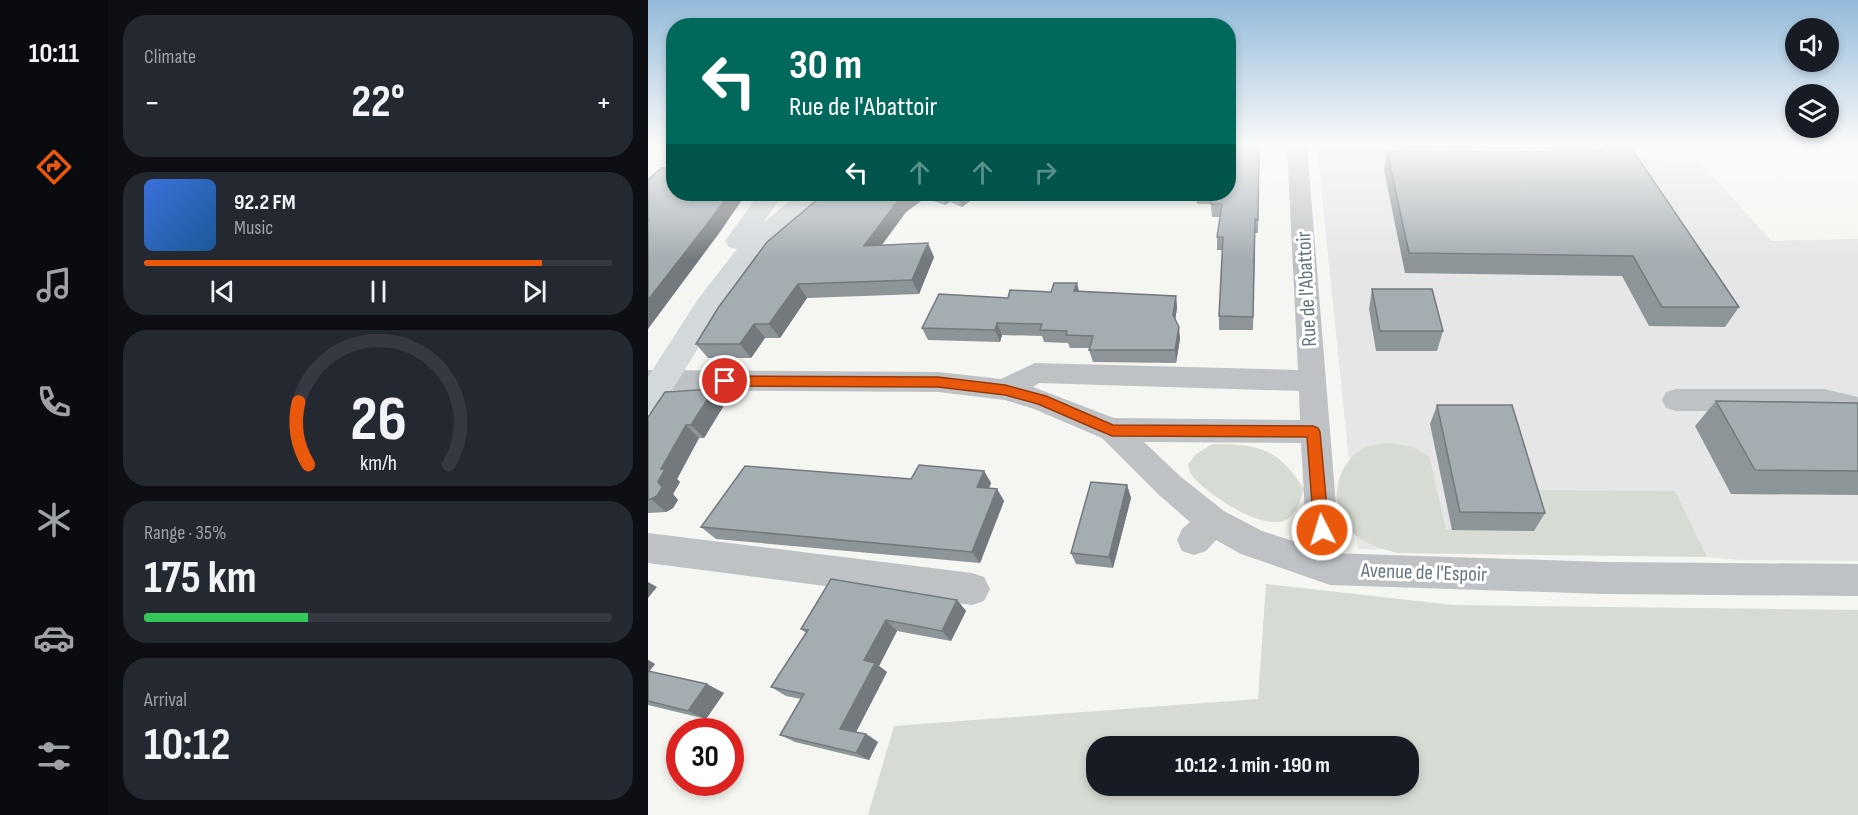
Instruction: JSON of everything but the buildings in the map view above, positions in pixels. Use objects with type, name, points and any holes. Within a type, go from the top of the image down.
[{"type":"main road","points":[[652,384],[711,280],[766,201]]},
{"type":"main road","points":[[652,384],[717,292],[772,228],[805,201]]},
{"type":"street","name":"Rue de l'Abattoir","points":[[1299,184],[1313,432],[1322,530]]},
{"type":"street","points":[[1005,390],[1035,373],[1311,381]]},
{"type":"street","name":"Avenue de l'Espoir","points":[[652,384],[938,382],[1005,390],[1042,400],[1112,430],[1170,486],[1203,530],[1253,543],[1330,569],[1604,578],[1858,580]]},
{"type":"street","points":[[1676,400],[1824,400],[1858,408]]},
{"type":"street","points":[[1112,430],[1313,432]]},
{"type":"street","points":[[648,548],[972,589]]},
{"type":"shaded area","points":[[1321,184],[1720,184],[1771,241],[1858,239],[1858,561],[1358,549]]},
{"type":"shaded area","points":[[1387,443],[1410,446],[1429,456],[1446,529],[1525,529],[1513,490],[1675,491],[1707,557],[1398,553],[1382,549],[1360,538],[1347,528],[1339,512],[1337,492],[1342,473],[1352,457],[1366,448]]},
{"type":"shaded area","points":[[1212,444],[1255,447],[1276,457],[1295,475],[1304,489],[1295,512],[1289,518],[1279,522],[1253,517],[1225,503],[1201,485],[1192,475],[1188,465],[1195,455]]},
{"type":"shaded area","points":[[1266,584],[1453,605],[1858,610],[1858,815],[868,815],[894,726],[1258,699]]},
{"type":"route","points":[[725,381],[938,382],[992,387],[1042,400],[1112,430],[1313,432],[1322,530]]}]
